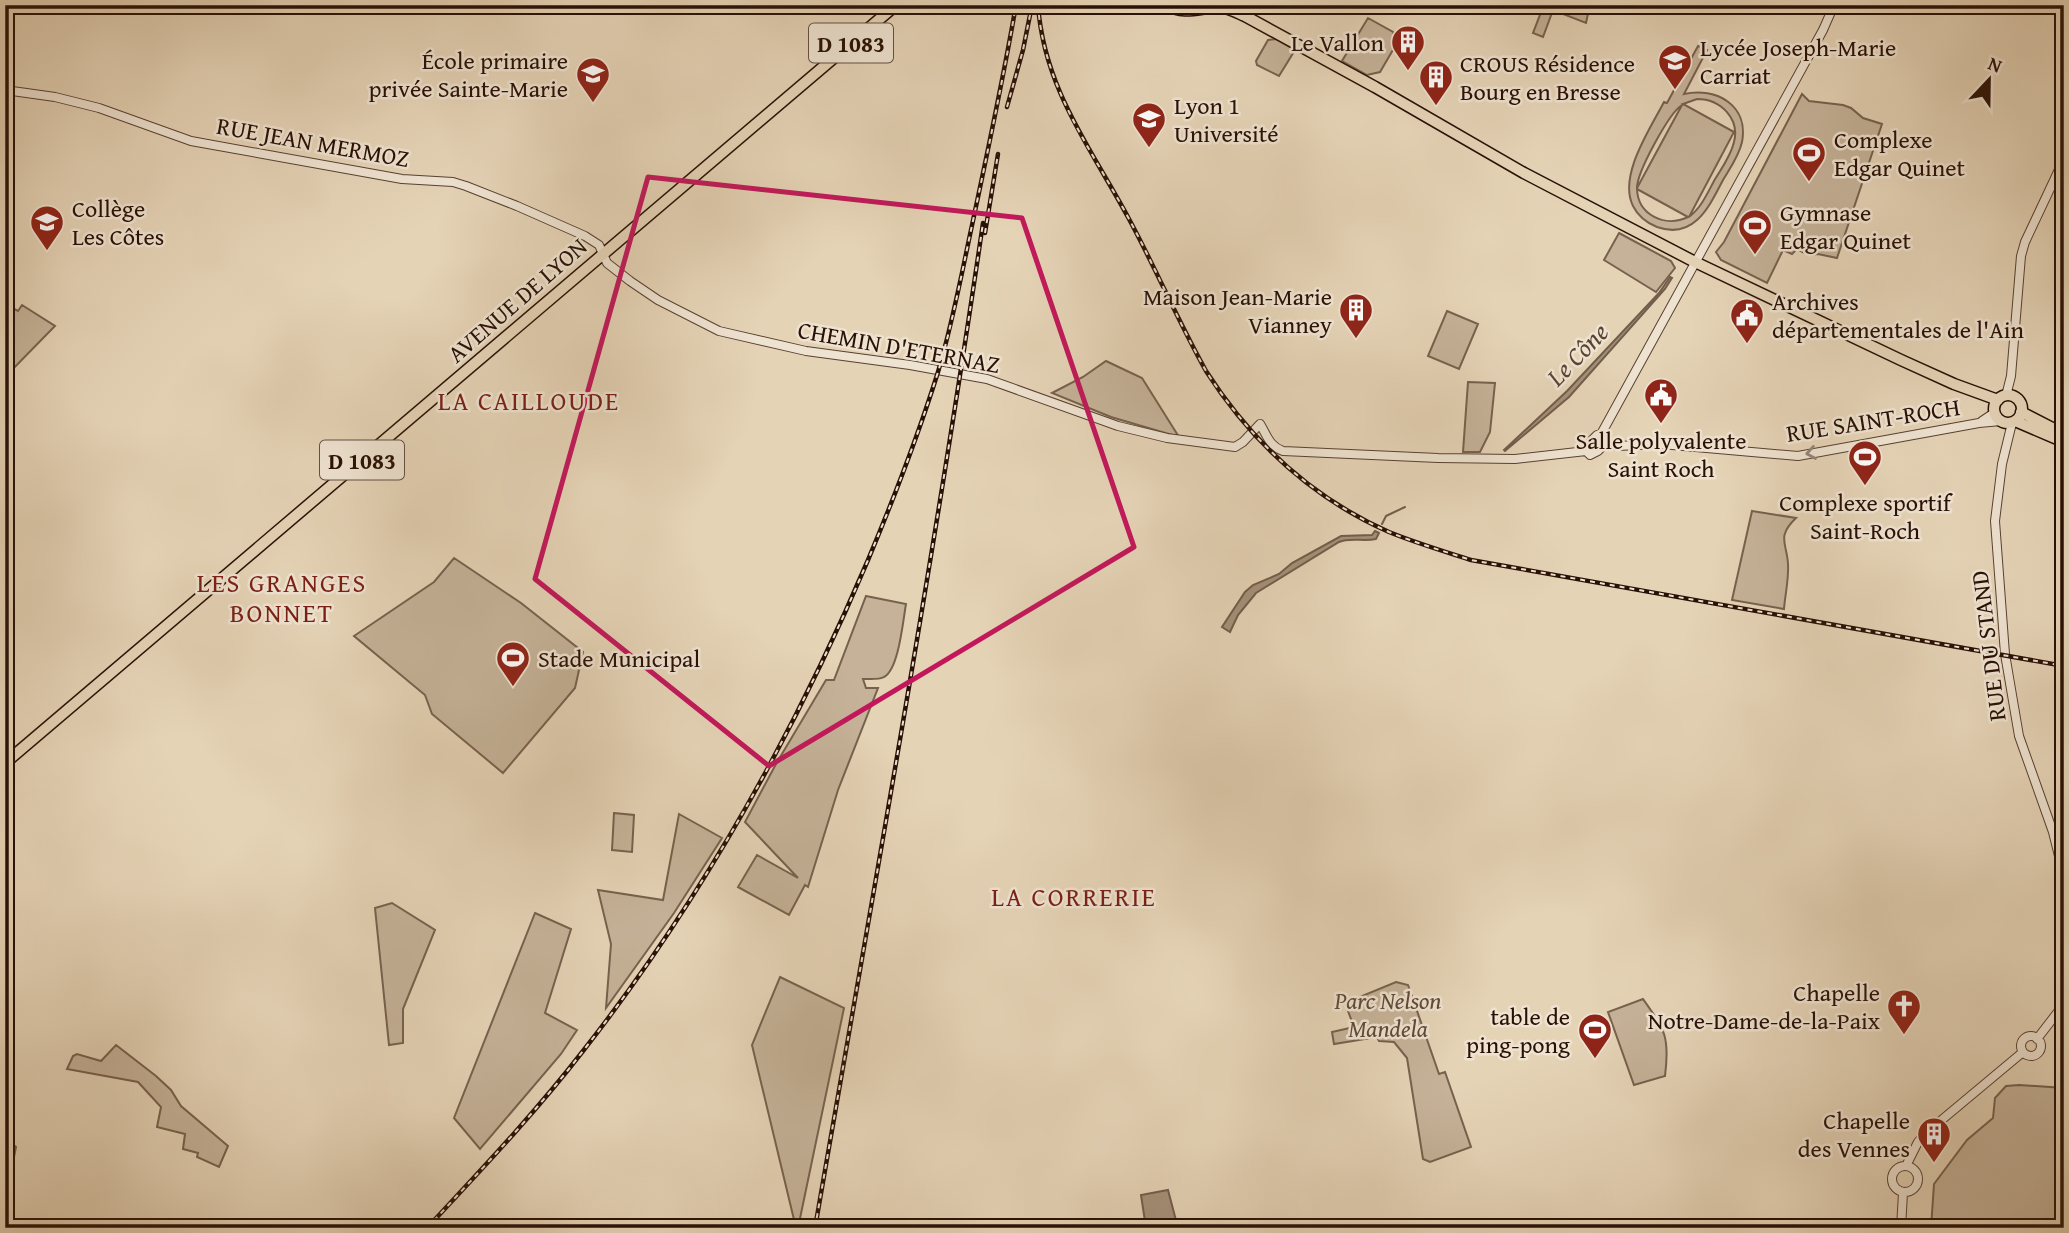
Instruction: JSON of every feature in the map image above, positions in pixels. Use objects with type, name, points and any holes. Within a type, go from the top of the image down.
[{"type":"main road","name":"AVENUE DE LYON","points":[[5,763],[896,5]]},
{"type":"main road","points":[[1166,5],[1185,11],[1216,7],[1244,16],[1340,67],[1530,176],[1695,262],[1954,384],[2064,442]]},
{"type":"main road","points":[[2006,411],[2064,434]]},
{"type":"street","points":[[1247,439],[1260,424],[1268,440],[1276,448],[1283,450],[1515,459],[1586,451],[1587,445],[1595,436],[1602,440],[1834,5]]},
{"type":"street","name":"RUE JEAN MERMOZ","points":[[5,90],[55,97],[99,108],[191,141],[402,179],[453,182],[517,205],[585,236],[599,245],[603,253]]},
{"type":"street","name":"RUE DU STAND","points":[[2064,159],[2021,256],[2005,447],[1995,521],[2005,654],[2018,736],[2053,832],[2064,876]]},
{"type":"street","name":"CHEMIN D'ETERNAZ","points":[[603,253],[607,263],[658,300],[719,331],[806,351],[910,365],[986,379],[1118,426],[1167,438],[1229,448],[1256,437],[1268,440]]},
{"type":"street","name":"RUE SAINT-ROCH","points":[[1602,440],[1617,446],[1661,444],[1798,456],[1979,423],[2006,411]]},
{"type":"street","points":[[2037,1039],[2064,1003]]},
{"type":"street","points":[[2031,1036],[2037,1039],[2040,1047],[2038,1053],[2028,1056],[2021,1046],[2025,1038],[2031,1036]]},
{"type":"street","points":[[1906,1166],[1918,1142],[1933,1127],[2023,1052]]},
{"type":"street","points":[[1906,1166],[1914,1169],[1919,1181],[1915,1189],[1903,1192],[1895,1188],[1892,1180],[1897,1169],[1906,1166]]},
{"type":"street","points":[[1901,1228],[1903,1192]]},
{"type":"highlighted area","points":[[648,177],[1022,218],[1134,547],[769,766],[535,579]]},
{"type":"green space","points":[[1538,5],[1586,5],[1589,9],[1586,23],[1553,10],[1543,37],[1533,33],[1543,7]]},
{"type":"green space","points":[[1368,18],[1393,32],[1397,43],[1380,72],[1367,75],[1342,61]]},
{"type":"green space","points":[[1276,39],[1295,50],[1279,76],[1257,65],[1256,61],[1268,40]]},
{"type":"green space","points":[[1698,46],[1707,50],[1684,94],[1708,93],[1718,96],[1735,109],[1743,129],[1739,152],[1706,210],[1690,225],[1670,230],[1657,227],[1643,219],[1633,206],[1629,194],[1638,153],[1664,102],[1667,103]],"holes":[[[1697,99],[1714,102],[1731,118],[1735,134],[1726,162],[1700,205],[1689,217],[1734,132],[1683,104]],[[1682,105],[1637,188],[1642,169],[1655,144],[1669,119]],[[1637,189],[1688,217],[1670,221],[1654,217],[1642,206]]]},
{"type":"green space","name":"Complexe Edgar Quinet","points":[[1802,94],[1809,101],[1851,108],[1863,118],[1882,124],[1837,258],[1808,255],[1797,249],[1792,254],[1783,250],[1767,283],[1721,260],[1716,252],[1724,242]]},
{"type":"green space","points":[[1619,233],[1671,261],[1675,268],[1656,292],[1604,260]]},
{"type":"green space","points":[[5,304],[18,311],[22,305],[55,326],[5,377]]},
{"type":"green space","points":[[1447,311],[1478,324],[1459,369],[1428,356]]},
{"type":"green space","points":[[1106,361],[1142,378],[1179,437],[1111,417],[1052,393]]},
{"type":"green space","points":[[1468,382],[1495,383],[1490,432],[1480,452],[1463,452]]},
{"type":"green space","points":[[1752,511],[1796,518],[1784,535],[1788,570],[1784,609],[1732,600]]},
{"type":"green space","points":[[454,558],[521,603],[583,652],[575,688],[503,773],[432,714],[425,695],[354,636],[434,582]]},
{"type":"green space","points":[[866,596],[906,604],[900,644],[893,664],[884,677],[863,679],[866,688],[878,688],[838,790],[808,887],[805,885],[789,915],[738,887],[757,855],[798,878],[745,822],[826,680],[834,680]]},
{"type":"green space","points":[[614,813],[634,815],[632,852],[612,850]]},
{"type":"green space","points":[[679,814],[722,838],[674,913],[606,1008],[611,944],[598,890],[663,900]]},
{"type":"green space","points":[[392,903],[435,930],[403,1009],[403,1043],[389,1045],[375,908]]},
{"type":"green space","points":[[535,913],[571,929],[545,1013],[577,1030],[561,1054],[480,1149],[454,1118]]},
{"type":"green space","points":[[780,977],[844,1008],[798,1228],[752,1045]]},
{"type":"green space","name":"Parc Nelson Mandela","points":[[1396,982],[1408,985],[1439,1074],[1445,1072],[1471,1147],[1430,1162],[1423,1159],[1407,1058],[1394,1042],[1379,1041],[1377,1037],[1334,1044],[1332,1032],[1354,1027],[1345,1003]]},
{"type":"green space","points":[[1643,999],[1664,1034],[1667,1052],[1665,1076],[1634,1085],[1608,1012]]},
{"type":"green space","points":[[116,1045],[156,1076],[171,1090],[181,1106],[228,1146],[219,1167],[197,1157],[198,1153],[183,1149],[185,1134],[157,1127],[161,1107],[138,1082],[67,1069],[73,1056],[77,1054],[101,1061]]},
{"type":"green space","points":[[2006,1086],[2064,1088],[2064,1228],[1931,1228],[1934,1184],[1967,1140],[1993,1118],[1995,1098]]},
{"type":"green space","points":[[5,1138],[16,1147],[5,1203]]},
{"type":"shaded area","name":"Le Cône","points":[[1670,277],[1672,278],[1665,289],[1569,397],[1505,451],[1567,391],[1659,293]]},
{"type":"shaded area","points":[[1375,531],[1379,533],[1376,539],[1339,542],[1256,593],[1238,615],[1230,632],[1222,627],[1245,592],[1253,585],[1279,574],[1292,563],[1341,536],[1372,535]]},
{"type":"shaded area","points":[[1168,1190],[1178,1228],[1146,1228],[1141,1195]]},
{"type":"waterway","name":"Le Cône","points":[[1382,524],[1386,516],[1405,507]]},
{"type":"railway","points":[[427,1228],[546,1097],[626,994],[705,876],[742,815],[809,689],[878,537],[938,372],[960,283],[1016,5]]},
{"type":"railway","points":[[1007,107],[1032,5]]},
{"type":"railway","points":[[1038,5],[1049,64],[1059,91],[1139,238],[1206,371],[1263,444],[1309,485],[1334,502],[1389,532],[1471,560],[2064,666]]},
{"type":"railway","points":[[985,233],[998,154]]},
{"type":"railway","points":[[815,1228],[924,600],[983,223]]},
{"type":"place","name":"Le Vallon","points":[[1408,72]]},
{"type":"place","name":"Lycée Joseph-Marie Carriat","points":[[1675,91]]},
{"type":"place","name":"École primaire privée Sainte-Marie","points":[[593,104]]},
{"type":"place","name":"CROUS Résidence Bourg en Bresse","points":[[1436,107]]},
{"type":"place","name":"Lyon 1 Université","points":[[1149,149]]},
{"type":"place","name":"Complexe Edgar Quinet","points":[[1809,183]]},
{"type":"place","name":"Collège Les Côtes","points":[[47,252]]},
{"type":"place","name":"Gymnase Edgar Quinet","points":[[1755,256]]},
{"type":"place","name":"Maison Jean-Marie Vianney","points":[[1356,340]]},
{"type":"place","name":"Archives départementales de l'Ain","points":[[1747,345]]},
{"type":"place","name":"Salle polyvalente Saint Roch","points":[[1661,425]]},
{"type":"place","name":"Complexe sportif Saint-Roch","points":[[1865,487]]},
{"type":"place","name":"Stade Municipal","points":[[513,688]]},
{"type":"place","name":"Chapelle Notre-Dame-de-la-Paix","points":[[1904,1036]]},
{"type":"place","name":"table de ping-pong","points":[[1595,1060]]},
{"type":"place","name":"Chapelle des Vennes","points":[[1934,1164]]},
{"type":"district","name":"LA CAILLOUDE","points":[[529,400]]},
{"type":"district","name":"LES GRANGES BONNET","points":[[282,597]]},
{"type":"district","name":"LA CORRERIE","points":[[1074,896]]}]
